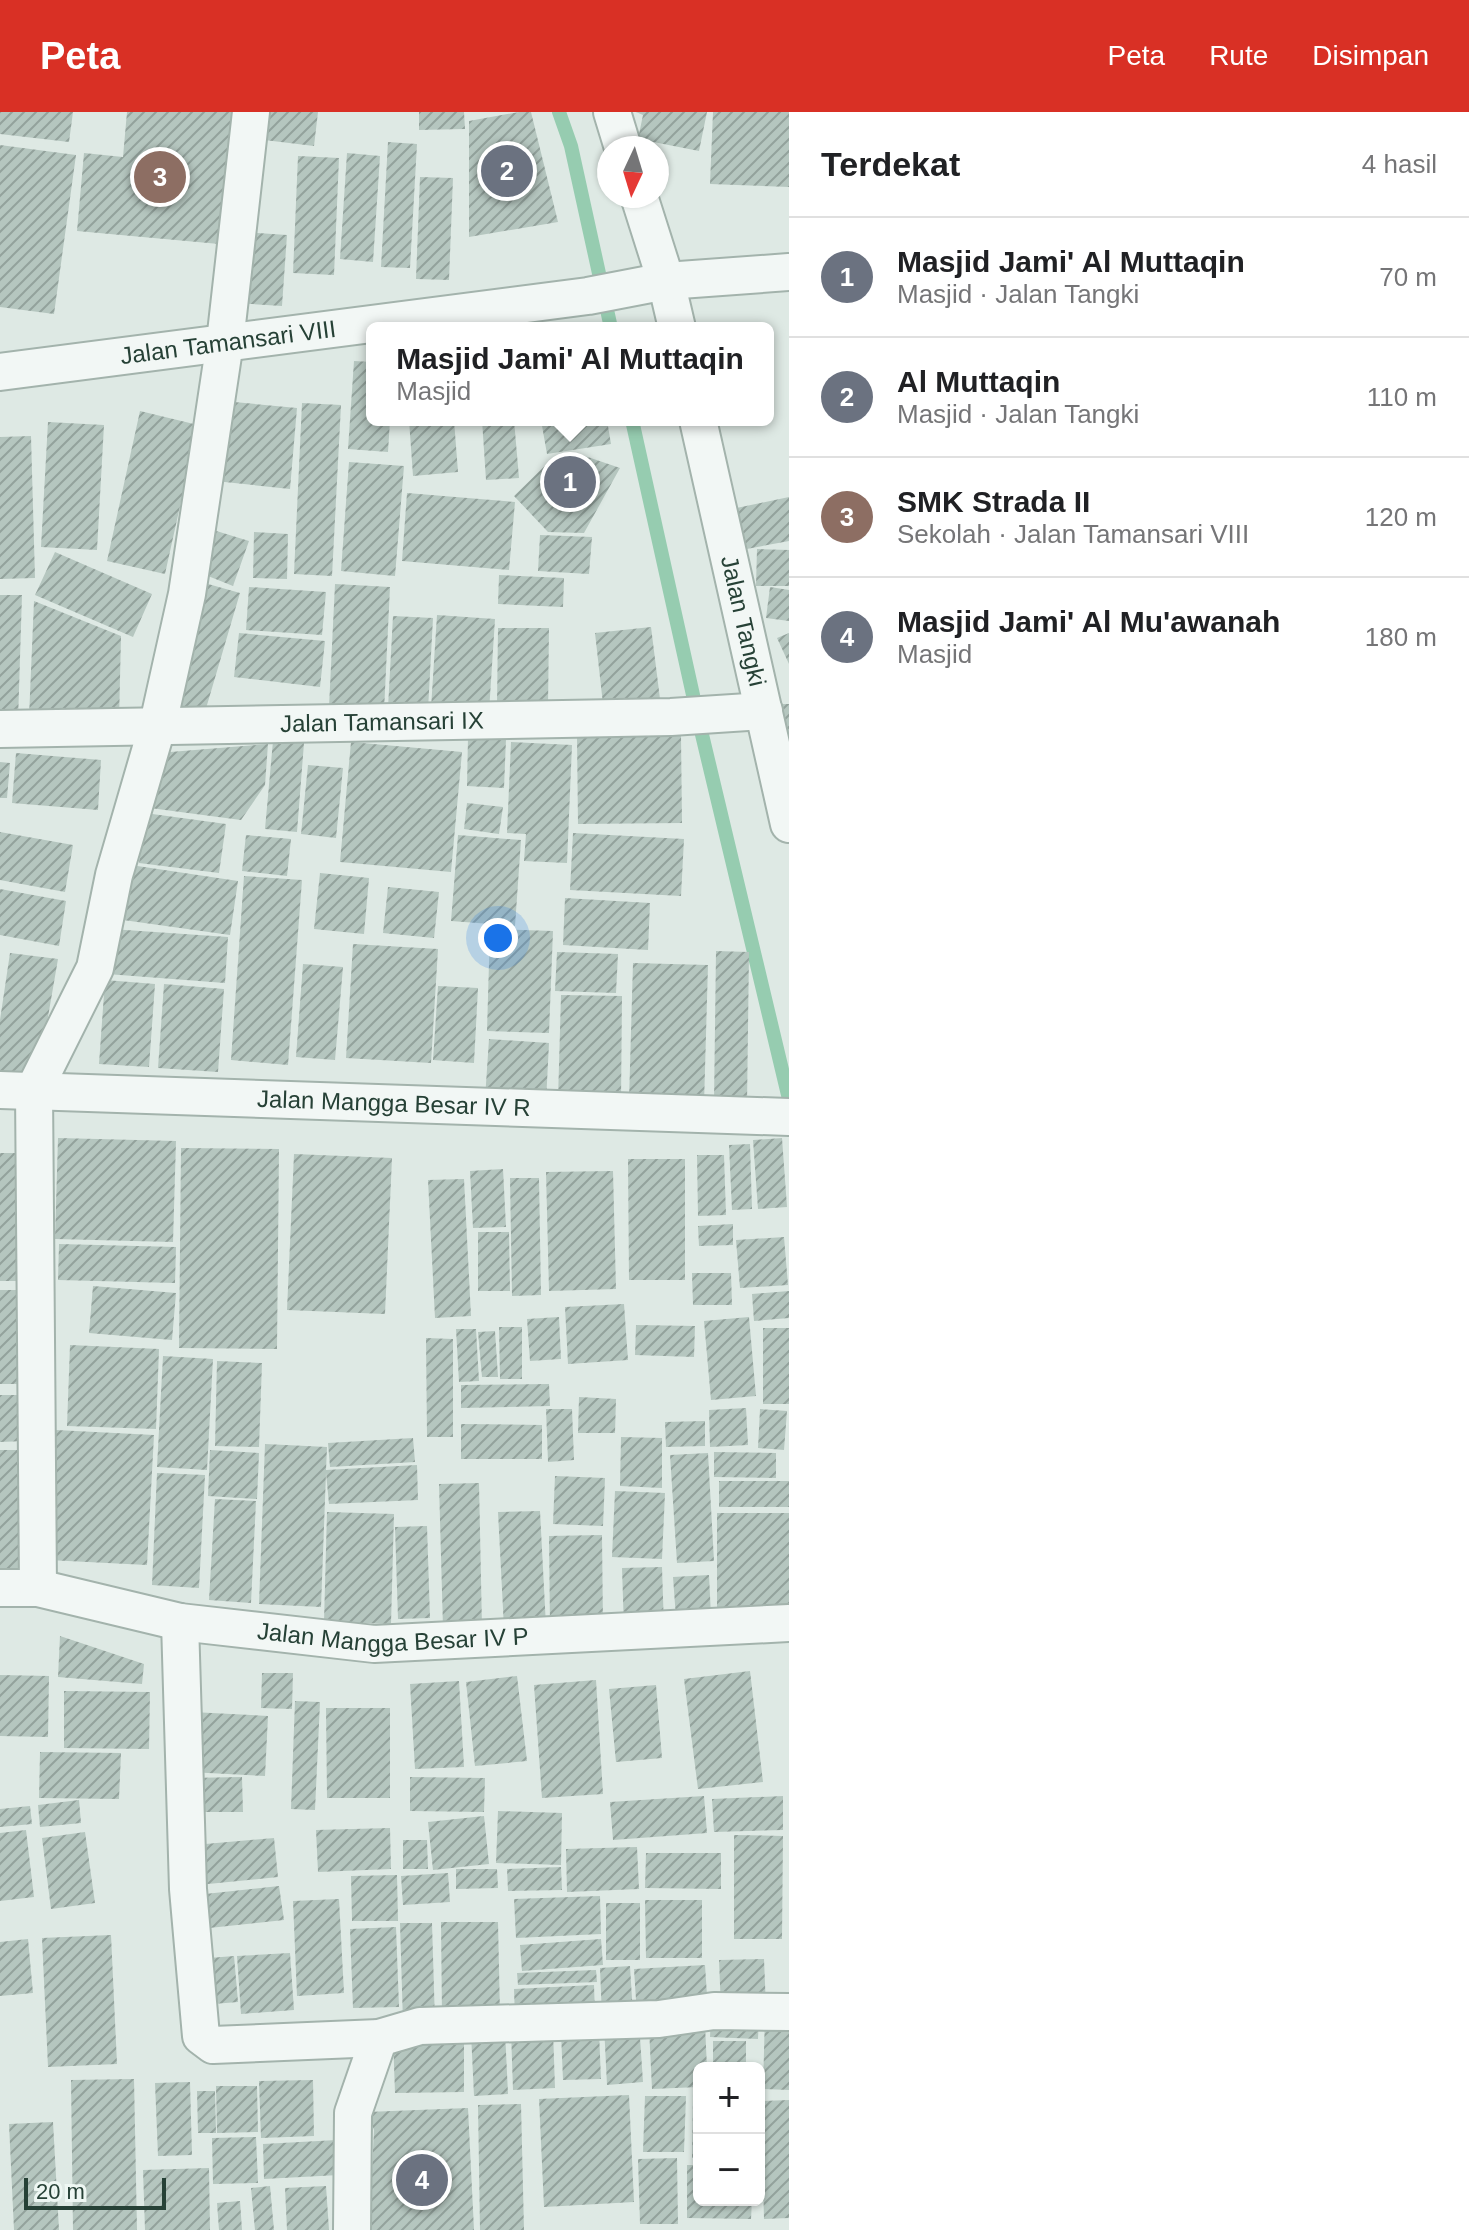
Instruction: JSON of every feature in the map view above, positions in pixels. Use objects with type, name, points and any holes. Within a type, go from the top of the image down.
[{"type":"street","points":[[38,1588],[17,1090],[95,968],[114,875],[158,724],[187,594],[225,342],[251,112]]},
{"type":"street","points":[[612,112],[619,136]]},
{"type":"street","points":[[643,208],[676,322]]},
{"type":"street","name":"Jalan Tamansari VIII","points":[[383,322],[588,296],[666,281],[789,272]]},
{"type":"street","name":"Jalan Tamansari VIII","points":[[0,372],[366,324]]},
{"type":"street","name":"Jalan Tangki","points":[[699,426],[789,824]]},
{"type":"street","name":"Jalan Tamansari IX","points":[[0,729],[677,716],[764,711]]},
{"type":"street","name":"Jalan Mangga Besar IV R","points":[[17,1090],[789,1117]]},
{"type":"street","name":"Jalan Mangga Besar IV P","points":[[0,1588],[38,1588],[180,1622],[374,1644],[789,1623]]},
{"type":"street","points":[[180,1622],[188,1889],[201,2036],[213,2045],[379,2038],[420,2026],[659,2019],[714,2011],[789,2012]]},
{"type":"street","points":[[352,2230],[353,2113],[379,2038]]},
{"type":"building","points":[[0,112],[73,112],[69,142],[0,134]]},
{"type":"building","points":[[127,112],[245,112],[230,245],[77,231],[84,153],[123,157]]},
{"type":"building","points":[[259,112],[318,112],[314,146],[256,139]]},
{"type":"building","points":[[419,112],[464,112],[465,129],[419,130]]},
{"type":"building","points":[[531,112],[558,222],[469,237],[469,121]]},
{"type":"building","points":[[636,112],[707,112],[699,151],[669,145],[669,136],[639,136],[643,115]]},
{"type":"building","points":[[713,112],[789,112],[789,187],[710,184]]},
{"type":"building","points":[[388,142],[417,144],[410,268],[381,267]]},
{"type":"building","points":[[0,145],[76,155],[54,314],[0,307]]},
{"type":"building","points":[[347,153],[380,156],[373,262],[340,259]]},
{"type":"building","points":[[298,156],[339,158],[334,275],[293,273]]},
{"type":"building","points":[[420,177],[453,178],[449,280],[416,279]]},
{"type":"building","points":[[241,232],[287,235],[282,306],[236,303]]},
{"type":"building","points":[[354,361],[366,362],[366,426],[390,426],[388,452],[348,449]]},
{"type":"building","points":[[223,401],[297,408],[290,489],[215,481]]},
{"type":"building","points":[[302,403],[341,405],[332,576],[294,574]]},
{"type":"building","points":[[140,411],[198,425],[165,574],[107,561]]},
{"type":"building","points":[[48,422],[104,425],[97,550],[41,547]]},
{"type":"building","points":[[409,426],[454,426],[458,472],[413,476]]},
{"type":"building","points":[[482,426],[515,426],[519,478],[486,480]]},
{"type":"building","points":[[542,426],[608,426],[611,444],[547,454]]},
{"type":"building","points":[[31,436],[35,578],[0,579],[0,437]]},
{"type":"building","points":[[579,454],[620,468],[584,533],[548,532],[514,496],[554,457]]},
{"type":"building","points":[[349,462],[404,466],[395,576],[341,571]]},
{"type":"building","points":[[407,493],[515,502],[509,570],[402,561]]},
{"type":"building","points":[[789,497],[789,541],[736,551],[727,510]]},
{"type":"building","points":[[210,529],[249,541],[233,586],[198,572]]},
{"type":"building","points":[[254,532],[288,534],[287,579],[253,578]]},
{"type":"building","points":[[540,535],[592,537],[589,574],[538,571]]},
{"type":"building","points":[[757,549],[789,550],[789,586],[756,586]]},
{"type":"building","points":[[55,552],[152,594],[133,637],[35,595]]},
{"type":"building","points":[[499,575],[564,578],[563,607],[498,604]]},
{"type":"building","points":[[201,582],[240,593],[202,722],[167,709]]},
{"type":"building","points":[[335,584],[390,587],[384,711],[329,707]]},
{"type":"building","points":[[249,587],[326,592],[322,635],[246,630]]},
{"type":"building","points":[[770,587],[789,590],[789,621],[766,618]]},
{"type":"building","points":[[0,595],[22,595],[18,721],[0,720]]},
{"type":"building","points":[[34,601],[121,636],[119,721],[29,717]]},
{"type":"building","points":[[437,615],[495,619],[489,712],[431,708]]},
{"type":"building","points":[[393,616],[433,618],[428,710],[388,708]]},
{"type":"building","points":[[651,627],[661,707],[604,713],[595,633]]},
{"type":"building","points":[[498,628],[549,628],[548,706],[497,705]]},
{"type":"building","points":[[239,633],[325,641],[320,687],[234,677]]},
{"type":"building","points":[[789,633],[789,664],[777,638]]},
{"type":"building","points":[[774,704],[789,704],[789,746]]},
{"type":"building","points":[[681,736],[682,823],[578,824],[577,737]]},
{"type":"building","points":[[468,737],[506,739],[504,788],[467,786]]},
{"type":"building","points":[[273,741],[304,743],[297,832],[265,829]]},
{"type":"building","points":[[351,742],[462,752],[451,872],[340,862]]},
{"type":"building","points":[[511,742],[572,745],[567,863],[524,861],[526,834],[507,833]]},
{"type":"building","points":[[268,744],[265,785],[241,820],[150,808],[158,753]]},
{"type":"building","points":[[16,753],[101,760],[98,810],[12,803]]},
{"type":"building","points":[[0,762],[10,763],[7,798],[0,798]]},
{"type":"building","points":[[308,765],[343,768],[336,838],[301,834]]},
{"type":"building","points":[[467,803],[503,807],[499,834],[464,829]]},
{"type":"building","points":[[145,813],[226,824],[219,873],[139,863]]},
{"type":"building","points":[[0,832],[73,845],[65,892],[0,880]]},
{"type":"building","points":[[573,833],[684,839],[681,896],[570,890]]},
{"type":"building","points":[[246,835],[291,839],[287,876],[242,871]]},
{"type":"building","points":[[458,835],[521,840],[515,926],[451,921]]},
{"type":"building","points":[[124,864],[238,881],[230,935],[116,919]]},
{"type":"building","points":[[320,873],[369,878],[364,934],[314,929]]},
{"type":"building","points":[[244,876],[302,880],[288,1065],[231,1060]]},
{"type":"building","points":[[388,887],[439,892],[434,938],[383,933]]},
{"type":"building","points":[[0,889],[66,901],[59,946],[0,935]]},
{"type":"building","points":[[565,898],[650,903],[648,950],[563,945]]},
{"type":"building","points":[[111,929],[228,937],[225,983],[107,974]]},
{"type":"building","points":[[490,929],[553,931],[549,1033],[487,1031]]},
{"type":"building","points":[[353,944],[438,949],[431,1063],[346,1058]]},
{"type":"building","points":[[716,951],[749,952],[747,1104],[714,1103]]},
{"type":"building","points":[[557,952],[618,954],[616,993],[555,991]]},
{"type":"building","points":[[10,953],[58,959],[38,1075],[0,1074],[0,1020]]},
{"type":"building","points":[[633,963],[708,965],[704,1104],[629,1101]]},
{"type":"building","points":[[303,964],[343,967],[335,1060],[296,1057]]},
{"type":"building","points":[[105,980],[155,984],[149,1067],[99,1064]]},
{"type":"building","points":[[164,984],[224,989],[218,1072],[158,1068]]},
{"type":"building","points":[[438,986],[478,988],[474,1063],[433,1060]]},
{"type":"building","points":[[561,995],[622,996],[621,1101],[558,1100]]},
{"type":"building","points":[[489,1039],[549,1043],[546,1102],[485,1099]]},
{"type":"building","points":[[58,1138],[176,1141],[173,1242],[55,1239]]},
{"type":"building","points":[[782,1138],[787,1207],[758,1209],[753,1140]]},
{"type":"building","points":[[750,1144],[752,1209],[732,1210],[729,1145]]},
{"type":"building","points":[[181,1148],[279,1149],[277,1349],[179,1348]]},
{"type":"building","points":[[0,1153],[30,1153],[30,1281],[0,1281]]},
{"type":"building","points":[[294,1154],[392,1158],[385,1314],[287,1310]]},
{"type":"building","points":[[697,1155],[724,1155],[726,1215],[698,1216]]},
{"type":"building","points":[[628,1159],[685,1159],[685,1280],[629,1280]]},
{"type":"building","points":[[503,1169],[506,1227],[473,1228],[470,1171]]},
{"type":"building","points":[[613,1171],[616,1289],[549,1291],[546,1172]]},
{"type":"building","points":[[510,1178],[539,1178],[541,1295],[512,1296]]},
{"type":"building","points":[[464,1179],[471,1316],[435,1318],[428,1180]]},
{"type":"building","points":[[733,1224],[733,1245],[699,1246],[698,1226]]},
{"type":"building","points":[[478,1232],[509,1232],[510,1291],[478,1291]]},
{"type":"building","points":[[784,1237],[788,1285],[740,1288],[736,1240]]},
{"type":"building","points":[[59,1244],[176,1247],[175,1283],[58,1280]]},
{"type":"building","points":[[692,1273],[731,1273],[732,1305],[693,1305]]},
{"type":"building","points":[[93,1286],[176,1293],[172,1340],[89,1333]]},
{"type":"building","points":[[0,1290],[26,1290],[26,1384],[0,1384]]},
{"type":"building","points":[[789,1291],[789,1318],[754,1321],[752,1294]]},
{"type":"building","points":[[624,1304],[628,1360],[568,1364],[565,1307]]},
{"type":"building","points":[[559,1317],[561,1359],[530,1361],[527,1319]]},
{"type":"building","points":[[749,1317],[756,1396],[711,1400],[704,1321]]},
{"type":"building","points":[[636,1325],[695,1326],[694,1357],[635,1355]]},
{"type":"building","points":[[499,1327],[522,1327],[522,1379],[500,1379]]},
{"type":"building","points":[[763,1328],[789,1328],[789,1404],[763,1404]]},
{"type":"building","points":[[456,1329],[476,1329],[479,1381],[459,1382]]},
{"type":"building","points":[[495,1331],[498,1377],[482,1377],[478,1332]]},
{"type":"building","points":[[426,1338],[453,1339],[453,1437],[427,1437]]},
{"type":"building","points":[[70,1345],[159,1349],[156,1429],[67,1426]]},
{"type":"building","points":[[163,1356],[213,1359],[207,1470],[157,1467]]},
{"type":"building","points":[[217,1361],[262,1363],[259,1447],[215,1446]]},
{"type":"building","points":[[549,1384],[550,1406],[461,1408],[461,1385]]},
{"type":"building","points":[[0,1395],[25,1395],[26,1441],[0,1442]]},
{"type":"building","points":[[579,1397],[616,1399],[615,1433],[578,1433]]},
{"type":"building","points":[[746,1408],[748,1445],[710,1447],[709,1410]]},
{"type":"building","points":[[546,1409],[572,1409],[574,1460],[548,1462]]},
{"type":"building","points":[[760,1409],[787,1411],[784,1450],[758,1448]]},
{"type":"building","points":[[705,1421],[705,1446],[666,1447],[665,1422]]},
{"type":"building","points":[[461,1424],[542,1425],[542,1459],[461,1459]]},
{"type":"building","points":[[56,1430],[154,1435],[147,1565],[48,1560]]},
{"type":"building","points":[[621,1437],[662,1438],[662,1488],[620,1486]]},
{"type":"building","points":[[413,1438],[415,1462],[330,1467],[328,1443]]},
{"type":"building","points":[[265,1444],[327,1447],[326,1470],[417,1465],[418,1500],[329,1504],[326,1473],[321,1607],[259,1604]]},
{"type":"building","points":[[0,1450],[28,1450],[30,1569],[0,1569]]},
{"type":"building","points":[[210,1450],[259,1453],[257,1499],[208,1496]]},
{"type":"building","points":[[714,1452],[776,1453],[776,1478],[714,1477]]},
{"type":"building","points":[[708,1453],[714,1561],[677,1563],[670,1455]]},
{"type":"building","points":[[157,1473],[205,1475],[199,1588],[152,1585]]},
{"type":"building","points":[[555,1476],[605,1478],[603,1526],[553,1524]]},
{"type":"building","points":[[719,1481],[789,1481],[789,1507],[719,1507]]},
{"type":"building","points":[[479,1483],[482,1627],[443,1628],[439,1484]]},
{"type":"building","points":[[615,1491],[665,1493],[662,1559],[612,1557]]},
{"type":"building","points":[[215,1499],[256,1501],[251,1603],[209,1600]]},
{"type":"building","points":[[540,1511],[546,1626],[504,1628],[498,1512]]},
{"type":"building","points":[[327,1512],[394,1514],[391,1624],[324,1622]]},
{"type":"building","points":[[717,1513],[789,1513],[789,1613],[717,1613]]},
{"type":"building","points":[[427,1526],[430,1618],[398,1619],[395,1527]]},
{"type":"building","points":[[602,1535],[603,1626],[550,1627],[549,1536]]},
{"type":"building","points":[[662,1567],[664,1628],[624,1629],[622,1568]]},
{"type":"building","points":[[709,1575],[711,1616],[676,1618],[673,1577]]},
{"type":"building","points":[[60,1636],[144,1664],[142,1684],[58,1677]]},
{"type":"building","points":[[750,1671],[763,1782],[698,1789],[684,1679]]},
{"type":"building","points":[[262,1673],[293,1673],[292,1709],[261,1708]]},
{"type":"building","points":[[0,1675],[49,1676],[48,1737],[0,1736]]},
{"type":"building","points":[[517,1676],[527,1761],[475,1766],[466,1682]]},
{"type":"building","points":[[596,1680],[603,1794],[542,1798],[534,1685]]},
{"type":"building","points":[[459,1681],[464,1767],[415,1769],[410,1684]]},
{"type":"building","points":[[656,1685],[662,1758],[616,1762],[609,1689]]},
{"type":"building","points":[[64,1691],[150,1692],[149,1749],[64,1748]]},
{"type":"building","points":[[295,1701],[320,1702],[315,1810],[291,1809]]},
{"type":"building","points":[[326,1708],[390,1708],[390,1798],[327,1798]]},
{"type":"building","points":[[192,1712],[268,1716],[265,1776],[189,1772]]},
{"type":"building","points":[[40,1752],[121,1753],[119,1799],[39,1798]]},
{"type":"building","points":[[242,1777],[243,1812],[188,1812],[187,1778]]},
{"type":"building","points":[[410,1777],[485,1778],[484,1812],[410,1811]]},
{"type":"building","points":[[704,1796],[707,1833],[613,1840],[610,1802]]},
{"type":"building","points":[[783,1796],[783,1830],[714,1832],[712,1799]]},
{"type":"building","points":[[79,1800],[81,1823],[40,1827],[38,1805]]},
{"type":"building","points":[[30,1806],[32,1824],[0,1827],[0,1809]]},
{"type":"building","points":[[498,1811],[562,1813],[561,1865],[496,1863]]},
{"type":"building","points":[[484,1816],[489,1864],[433,1870],[428,1822]]},
{"type":"building","points":[[390,1828],[391,1869],[318,1872],[316,1830]]},
{"type":"building","points":[[26,1830],[34,1897],[0,1901],[0,1833]]},
{"type":"building","points":[[85,1832],[95,1903],[51,1909],[42,1838]]},
{"type":"building","points":[[734,1835],[783,1836],[782,1939],[734,1939]]},
{"type":"building","points":[[274,1838],[278,1877],[198,1885],[194,1845]]},
{"type":"building","points":[[403,1840],[427,1840],[428,1869],[403,1869]]},
{"type":"building","points":[[637,1847],[639,1889],[567,1892],[566,1849]]},
{"type":"building","points":[[646,1853],[721,1853],[721,1889],[645,1888]]},
{"type":"building","points":[[561,1867],[562,1890],[508,1891],[507,1869]]},
{"type":"building","points":[[456,1869],[497,1869],[498,1888],[456,1889]]},
{"type":"building","points":[[448,1873],[450,1902],[403,1905],[401,1876]]},
{"type":"building","points":[[397,1875],[398,1921],[352,1921],[351,1876]]},
{"type":"building","points":[[279,1886],[284,1920],[200,1929],[196,1895]]},
{"type":"building","points":[[600,1896],[601,1934],[516,1938],[514,1899]]},
{"type":"building","points":[[339,1899],[344,1993],[297,1996],[293,1901]]},
{"type":"building","points":[[645,1900],[702,1900],[702,1958],[646,1958]]},
{"type":"building","points":[[606,1903],[640,1903],[640,1960],[606,1960]]},
{"type":"building","points":[[441,1922],[498,1922],[500,2015],[442,2016]]},
{"type":"building","points":[[400,1923],[432,1923],[435,2022],[403,2023]]},
{"type":"building","points":[[396,1927],[399,2007],[353,2008],[350,1929]]},
{"type":"building","points":[[111,1935],[117,2064],[48,2067],[42,1938]]},
{"type":"building","points":[[28,1939],[33,1993],[0,1996],[0,1942]]},
{"type":"building","points":[[601,1939],[603,1965],[522,1971],[520,1945]]},
{"type":"building","points":[[290,1953],[294,2010],[241,2014],[237,1956]]},
{"type":"building","points":[[234,1956],[238,2002],[201,2005],[197,1959]]},
{"type":"building","points":[[764,1959],[766,2008],[721,2009],[719,1960]]},
{"type":"building","points":[[705,1965],[708,2011],[637,2015],[634,1969]]},
{"type":"building","points":[[630,1966],[633,2015],[602,2017],[600,1968]]},
{"type":"building","points":[[596,1970],[597,1982],[518,1985],[517,1973]]},
{"type":"building","points":[[594,1985],[595,2015],[515,2018],[514,1989]]},
{"type":"building","points":[[765,2014],[789,2015],[789,2090],[765,2089]]},
{"type":"building","points":[[711,2015],[759,2016],[758,2039],[710,2037]]},
{"type":"building","points":[[639,2023],[643,2082],[607,2085],[604,2025]]},
{"type":"building","points":[[705,2025],[707,2062],[693,2062],[693,2087],[652,2089],[649,2028]]},
{"type":"building","points":[[553,2030],[555,2088],[513,2090],[511,2031]]},
{"type":"building","points":[[505,2031],[508,2094],[474,2096],[471,2033]]},
{"type":"building","points":[[599,2032],[601,2079],[563,2080],[561,2033]]},
{"type":"building","points":[[464,2035],[464,2092],[395,2093],[393,2037]]},
{"type":"building","points":[[713,2041],[746,2041],[746,2062],[713,2062]]},
{"type":"building","points":[[134,2079],[137,2230],[73,2230],[71,2080]]},
{"type":"building","points":[[313,2080],[314,2136],[261,2138],[259,2081]]},
{"type":"building","points":[[190,2082],[192,2155],[158,2156],[155,2083]]},
{"type":"building","points":[[216,2086],[257,2086],[258,2132],[217,2133]]},
{"type":"building","points":[[197,2091],[215,2091],[216,2133],[198,2133]]},
{"type":"building","points":[[629,2095],[634,2202],[544,2207],[539,2099]]},
{"type":"building","points":[[645,2096],[686,2096],[684,2152],[643,2152]]},
{"type":"building","points":[[789,2100],[789,2218],[764,2219],[765,2101]]},
{"type":"building","points":[[521,2104],[524,2230],[480,2230],[478,2105]]},
{"type":"building","points":[[468,2108],[474,2230],[369,2230],[374,2130],[367,2112]]},
{"type":"building","points":[[53,2122],[59,2230],[14,2230],[9,2124]]},
{"type":"building","points":[[256,2137],[258,2183],[213,2184],[212,2138]]},
{"type":"building","points":[[337,2140],[339,2175],[264,2179],[263,2144]]},
{"type":"building","points":[[677,2158],[678,2224],[640,2224],[638,2159]]},
{"type":"building","points":[[687,2165],[693,2165],[693,2206],[752,2206],[751,2219],[687,2218]]},
{"type":"building","points":[[209,2168],[210,2230],[145,2230],[143,2170]]},
{"type":"building","points":[[270,2186],[274,2230],[255,2230],[251,2188]]},
{"type":"building","points":[[326,2186],[329,2230],[287,2230],[285,2188]]},
{"type":"building","points":[[240,2201],[242,2230],[219,2230],[217,2203]]},
{"type":"waterway","points":[[559,112],[571,146],[610,322]]},
{"type":"waterway","points":[[633,426],[699,722],[789,1099]]},
{"type":"place","name":"Al Muttaqin","points":[[507,171]]},
{"type":"place","name":"SMK Strada II","points":[[160,177]]},
{"type":"place","name":"Masjid Jami' Al Muttaqin","points":[[570,482]]},
{"type":"place","name":"Masjid Jami' Al Mu'awanah","points":[[422,2180]]}]
